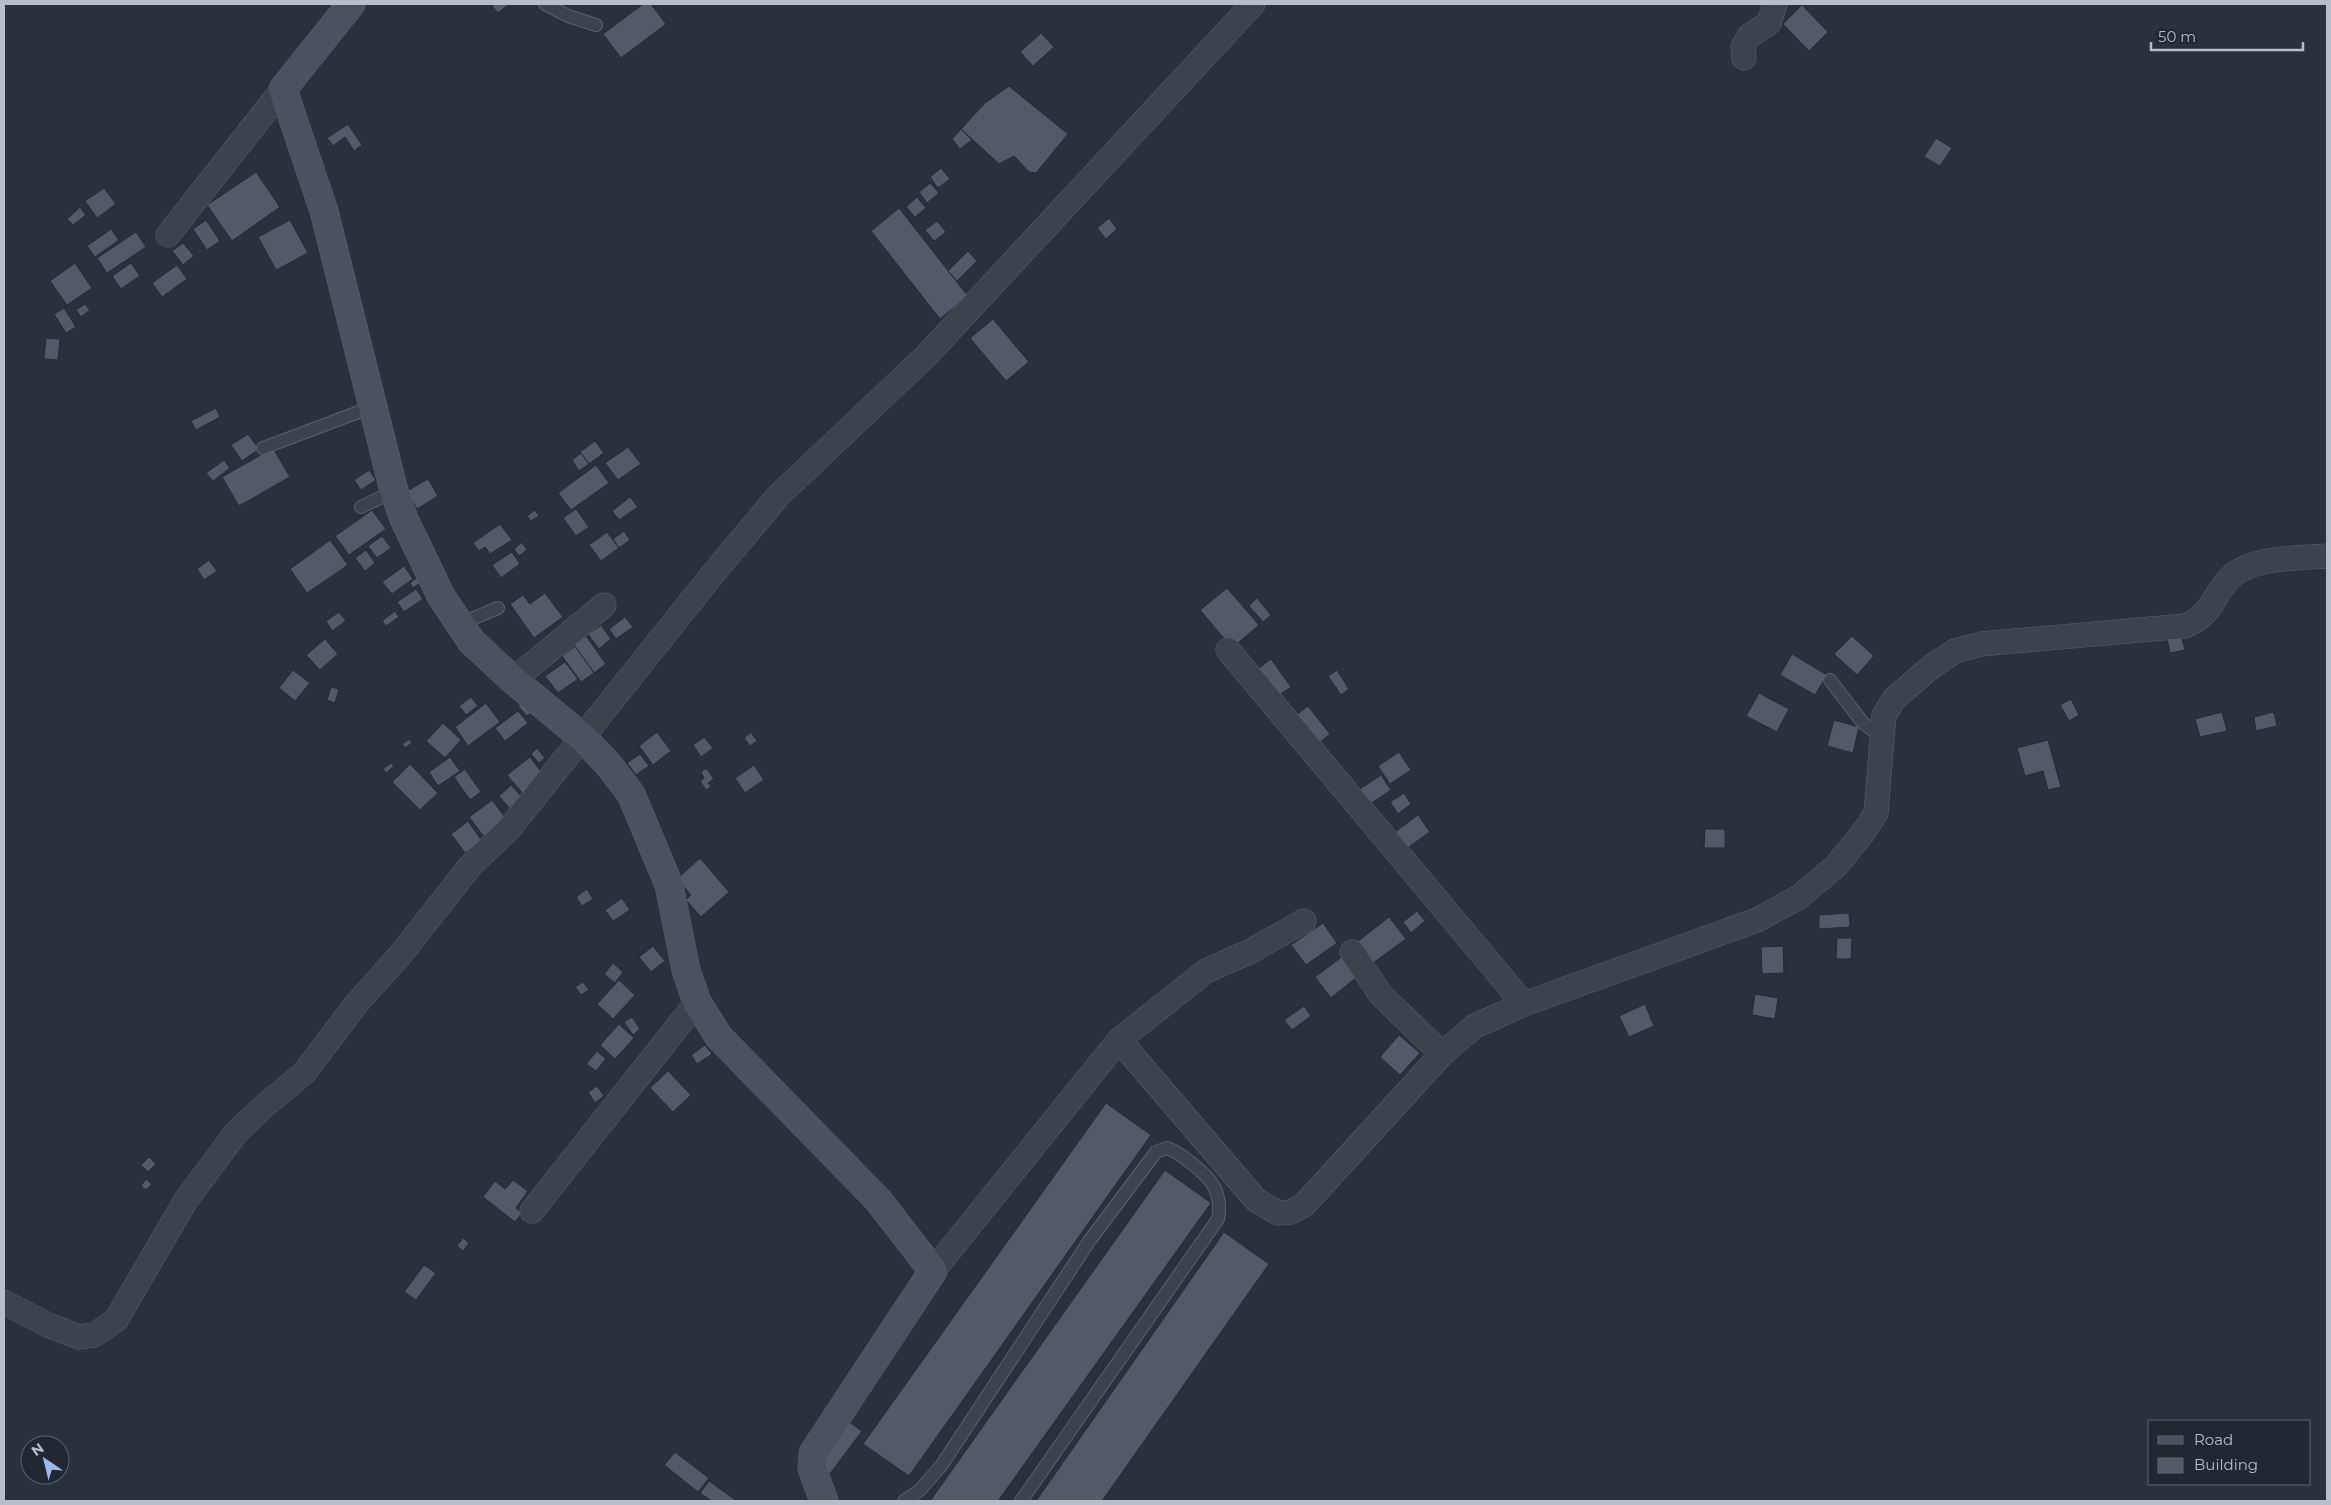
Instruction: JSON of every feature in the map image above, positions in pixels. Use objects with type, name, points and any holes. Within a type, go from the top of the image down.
[{"type":"street","points":[[168,234],[351,4]]},
{"type":"street","points":[[4,1302],[48,1325],[79,1337],[94,1335],[116,1320],[186,1200],[236,1133],[263,1107],[304,1073],[357,1004],[401,954],[471,864],[509,829],[712,574],[778,496],[926,356],[1253,4]]},
{"type":"street","points":[[1744,58],[1743,47],[1749,36],[1769,22],[1775,4]]},
{"type":"street","points":[[283,89],[324,211],[394,491],[404,519],[441,596],[471,641],[513,680],[583,738],[608,764],[631,794],[669,885],[686,970],[697,1002],[719,1037],[878,1200],[933,1271]]},
{"type":"street","points":[[1119,1040],[1256,1200],[1278,1213],[1291,1212],[1304,1206],[1442,1054],[1476,1026],[1524,1004],[1757,920],[1799,898],[1835,867],[1863,833],[1876,813],[1884,715],[1894,699],[1931,666],[1955,652],[1981,644],[2185,626],[2197,621],[2212,606],[2230,578],[2243,568],[2264,563],[2327,556]]},
{"type":"street","points":[[513,680],[604,605]]},
{"type":"street","points":[[1228,650],[1524,1004]]},
{"type":"street","points":[[824,1501],[812,1468],[813,1452],[933,1271],[1119,1040],[1206,971],[1250,951],[1304,921]]},
{"type":"street","points":[[1352,952],[1381,995],[1442,1054]]},
{"type":"street","points":[[532,1211],[697,1002]]},
{"type":"lane","points":[[545,4],[568,16],[596,25]]},
{"type":"lane","points":[[263,448],[372,408]]},
{"type":"lane","points":[[361,507],[394,491]]},
{"type":"lane","points":[[460,624],[498,608]]},
{"type":"lane","points":[[1830,680],[1863,724],[1883,737]]},
{"type":"lane","points":[[904,1501],[920,1490],[941,1466],[1090,1240],[1156,1152],[1167,1148],[1179,1152],[1213,1184],[1220,1206],[1218,1219],[1021,1501]]},
{"type":"building","points":[[495,4],[509,4],[498,13],[492,6]]},
{"type":"building","points":[[643,4],[651,4],[666,24],[621,58],[603,34]]},
{"type":"building","points":[[1802,5],[1828,32],[1809,51],[1783,24]]},
{"type":"building","points":[[1041,33],[1054,47],[1033,66],[1020,52]]},
{"type":"building","points":[[1009,86],[1068,134],[1036,173],[1029,172],[1014,156],[999,164],[961,129],[985,103]]},
{"type":"building","points":[[348,124],[362,145],[354,151],[345,137],[333,146],[327,138]]},
{"type":"building","points":[[961,129],[972,140],[960,149],[952,139]]},
{"type":"building","points":[[1936,138],[1952,148],[1940,166],[1924,157]]},
{"type":"building","points":[[941,168],[950,179],[938,188],[930,177]]},
{"type":"building","points":[[256,172],[280,207],[232,241],[207,205]]},
{"type":"building","points":[[930,183],[939,193],[927,203],[919,192]]},
{"type":"building","points":[[104,188],[116,204],[97,218],[85,201]]},
{"type":"building","points":[[917,197],[926,208],[915,217],[906,207]]},
{"type":"building","points":[[80,207],[86,215],[73,225],[67,219]]},
{"type":"building","points":[[899,208],[968,296],[940,319],[871,231]]},
{"type":"building","points":[[1109,218],[1117,229],[1106,239],[1097,228]]},
{"type":"building","points":[[206,220],[220,241],[207,250],[193,229]]},
{"type":"building","points":[[290,220],[308,253],[276,270],[258,237]]},
{"type":"building","points":[[937,221],[946,232],[934,241],[925,230]]},
{"type":"building","points":[[111,229],[119,240],[95,257],[87,246]]},
{"type":"building","points":[[136,232],[146,247],[107,273],[97,258]]},
{"type":"building","points":[[183,243],[194,256],[183,265],[172,251]]},
{"type":"building","points":[[968,251],[977,261],[957,281],[948,271]]},
{"type":"building","points":[[75,263],[92,288],[67,305],[50,281]]},
{"type":"building","points":[[131,263],[140,276],[121,289],[112,276]]},
{"type":"building","points":[[177,265],[187,279],[162,297],[152,283]]},
{"type":"building","points":[[85,304],[90,310],[81,317],[76,310]]},
{"type":"building","points":[[64,308],[76,327],[66,333],[54,314]]},
{"type":"building","points":[[993,319],[1029,362],[1006,381],[970,338]]},
{"type":"building","points":[[46,338],[60,339],[58,360],[44,359]]},
{"type":"building","points":[[216,408],[220,417],[196,430],[191,421]]},
{"type":"building","points":[[248,434],[259,449],[242,461],[231,445]]},
{"type":"building","points":[[595,441],[604,453],[589,464],[580,452]]},
{"type":"building","points":[[628,447],[641,464],[618,480],[605,463]]},
{"type":"building","points":[[273,448],[290,477],[239,506],[222,477]]},
{"type":"building","points":[[581,453],[589,464],[579,471],[572,460]]},
{"type":"building","points":[[224,460],[230,468],[213,481],[206,473]]},
{"type":"building","points":[[596,465],[609,483],[571,510],[558,493]]},
{"type":"building","points":[[369,470],[376,480],[361,490],[354,480]]},
{"type":"building","points":[[428,479],[438,496],[417,509],[407,491]]},
{"type":"building","points":[[630,497],[638,507],[619,520],[612,511]]},
{"type":"building","points":[[576,509],[589,527],[576,536],[563,518]]},
{"type":"building","points":[[372,510],[386,529],[349,555],[335,536]]},
{"type":"building","points":[[535,510],[539,516],[531,521],[527,516]]},
{"type":"building","points":[[500,524],[512,540],[490,554],[485,547],[479,551],[473,543]]},
{"type":"building","points":[[624,531],[630,540],[619,548],[613,539]]},
{"type":"building","points":[[607,532],[619,548],[601,561],[589,545]]},
{"type":"building","points":[[382,536],[391,548],[377,558],[368,546]]},
{"type":"building","points":[[330,540],[348,565],[307,593],[290,569]]},
{"type":"building","points":[[522,542],[527,550],[519,556],[514,549]]},
{"type":"building","points":[[366,550],[375,563],[365,571],[355,558]]},
{"type":"building","points":[[512,552],[520,564],[501,578],[492,565]]},
{"type":"building","points":[[209,560],[217,571],[204,580],[197,569]]},
{"type":"building","points":[[404,566],[413,579],[392,594],[382,582]]},
{"type":"building","points":[[419,576],[423,581],[413,588],[410,583]]},
{"type":"building","points":[[1227,588],[1259,625],[1232,648],[1200,610]]},
{"type":"building","points":[[416,589],[423,599],[404,612],[397,602]]},
{"type":"building","points":[[545,593],[563,617],[534,638],[510,604],[523,595],[530,604]]},
{"type":"building","points":[[1257,598],[1271,615],[1263,622],[1249,606]]},
{"type":"building","points":[[395,611],[399,617],[386,626],[382,621]]},
{"type":"building","points":[[339,612],[346,621],[332,631],[326,621]]},
{"type":"building","points":[[625,617],[633,627],[616,639],[609,629]]},
{"type":"building","points":[[601,625],[611,639],[599,649],[588,634]]},
{"type":"building","points":[[2181,635],[2185,650],[2170,653],[2167,638]]},
{"type":"building","points":[[586,636],[606,664],[594,673],[574,645]]},
{"type":"building","points":[[1852,636],[1874,656],[1857,675],[1834,654]]},
{"type":"building","points":[[325,639],[338,654],[320,670],[306,655]]},
{"type":"building","points":[[575,646],[594,673],[581,682],[562,656]]},
{"type":"building","points":[[1792,654],[1827,675],[1815,695],[1780,675]]},
{"type":"building","points":[[1271,659],[1291,687],[1275,698],[1255,671]]},
{"type":"building","points":[[565,662],[578,679],[558,693],[545,676]]},
{"type":"building","points":[[293,670],[310,683],[295,701],[279,688]]},
{"type":"building","points":[[1337,670],[1349,689],[1341,695],[1328,676]]},
{"type":"building","points":[[331,687],[339,689],[335,703],[327,700]]},
{"type":"building","points":[[1759,693],[1789,709],[1777,732],[1746,716]]},
{"type":"building","points":[[471,697],[478,706],[466,715],[459,706]]},
{"type":"building","points":[[2071,699],[2079,715],[2069,721],[2060,705]]},
{"type":"building","points":[[525,701],[533,711],[527,716],[518,706]]},
{"type":"building","points":[[486,703],[500,722],[468,746],[455,727]]},
{"type":"building","points":[[1308,706],[1330,734],[1318,744],[1295,716]]},
{"type":"building","points":[[518,711],[528,723],[505,741],[495,728]]},
{"type":"building","points":[[2222,712],[2227,731],[2200,737],[2195,719]]},
{"type":"building","points":[[2274,712],[2277,726],[2256,731],[2254,717]]},
{"type":"building","points":[[1834,720],[1859,727],[1853,753],[1827,746]]},
{"type":"building","points":[[443,723],[461,740],[445,758],[426,741]]},
{"type":"building","points":[[657,732],[671,751],[653,765],[639,746]]},
{"type":"building","points":[[751,732],[757,741],[750,746],[744,738]]},
{"type":"building","points":[[704,737],[713,748],[701,757],[693,745]]},
{"type":"building","points":[[409,739],[412,743],[405,748],[402,744]]},
{"type":"building","points":[[2048,740],[2061,787],[2048,790],[2043,771],[2025,776],[2017,748]]},
{"type":"building","points":[[537,748],[545,758],[539,763],[531,754]]},
{"type":"building","points":[[1399,752],[1411,770],[1390,784],[1378,766]]},
{"type":"building","points":[[640,754],[649,766],[636,775],[627,763]]},
{"type":"building","points":[[450,757],[460,771],[438,786],[429,772]]},
{"type":"building","points":[[530,757],[546,778],[525,796],[507,775]]},
{"type":"building","points":[[391,763],[394,766],[386,773],[383,769]]},
{"type":"building","points":[[410,764],[438,793],[420,810],[392,782]]},
{"type":"building","points":[[754,765],[764,780],[745,793],[735,778]]},
{"type":"building","points":[[706,768],[714,779],[708,783],[711,787],[706,790],[700,781],[704,778],[701,772]]},
{"type":"building","points":[[465,769],[481,792],[470,800],[454,777]]},
{"type":"building","points":[[1381,775],[1391,790],[1370,804],[1360,789]]},
{"type":"building","points":[[511,785],[523,798],[511,810],[499,796]]},
{"type":"building","points":[[1404,793],[1411,804],[1398,814],[1390,802]]},
{"type":"building","points":[[492,800],[508,821],[485,838],[469,817]]},
{"type":"building","points":[[1418,815],[1430,832],[1403,851],[1391,835]]},
{"type":"building","points":[[468,821],[482,841],[465,853],[451,834]]},
{"type":"building","points":[[1705,829],[1725,829],[1725,848],[1704,848]]},
{"type":"building","points":[[700,858],[729,892],[701,917],[686,900],[691,895],[677,879]]},
{"type":"building","points":[[587,889],[593,899],[582,906],[576,897]]},
{"type":"building","points":[[622,898],[630,910],[613,921],[605,910]]},
{"type":"building","points":[[1417,911],[1425,921],[1411,933],[1403,922]]},
{"type":"building","points":[[1849,913],[1850,927],[1819,929],[1819,915]]},
{"type":"building","points":[[1389,917],[1406,939],[1373,963],[1357,942]]},
{"type":"building","points":[[1323,923],[1337,943],[1306,965],[1291,945]]},
{"type":"building","points":[[1837,938],[1852,938],[1851,959],[1836,959]]},
{"type":"building","points":[[653,946],[665,961],[651,972],[639,957]]},
{"type":"building","points":[[1783,946],[1784,973],[1762,974],[1761,947]]},
{"type":"building","points":[[1343,956],[1358,976],[1331,998],[1315,977]]},
{"type":"building","points":[[613,963],[623,972],[615,983],[604,974]]},
{"type":"building","points":[[619,980],[635,995],[613,1019],[597,1004]]},
{"type":"building","points":[[583,982],[589,990],[581,995],[575,987]]},
{"type":"building","points":[[1755,994],[1778,998],[1775,1019],[1752,1015]]},
{"type":"building","points":[[1645,1004],[1654,1026],[1629,1037],[1619,1016]]},
{"type":"building","points":[[1304,1006],[1311,1016],[1292,1030],[1284,1020]]},
{"type":"building","points":[[632,1017],[640,1029],[633,1035],[624,1022]]},
{"type":"building","points":[[619,1024],[634,1038],[615,1059],[600,1045]]},
{"type":"building","points":[[1399,1035],[1420,1053],[1400,1075],[1380,1057]]},
{"type":"building","points":[[705,1045],[712,1054],[697,1064],[691,1055]]},
{"type":"building","points":[[597,1051],[606,1059],[596,1071],[586,1064]]},
{"type":"building","points":[[668,1071],[691,1095],[673,1112],[650,1088]]},
{"type":"building","points":[[597,1086],[604,1096],[595,1103],[588,1092]]},
{"type":"building","points":[[1106,1103],[1151,1135],[909,1476],[863,1444]]},
{"type":"building","points":[[149,1157],[156,1164],[148,1172],[141,1165]]},
{"type":"building","points":[[1165,1170],[1211,1203],[998,1501],[930,1501]]},
{"type":"building","points":[[146,1179],[152,1184],[146,1190],[141,1186]]},
{"type":"building","points":[[513,1180],[528,1191],[516,1208],[522,1213],[515,1222],[483,1197],[495,1181],[505,1189]]},
{"type":"building","points":[[1224,1232],[1269,1264],[1102,1501],[1036,1501]]},
{"type":"building","points":[[463,1238],[469,1243],[463,1251],[457,1246]]},
{"type":"building","points":[[424,1265],[436,1273],[416,1300],[404,1292]]},
{"type":"building","points":[[849,1422],[862,1431],[829,1475],[816,1465]]},
{"type":"building","points":[[675,1452],[709,1478],[698,1492],[664,1465]]},
{"type":"building","points":[[709,1481],[737,1501],[712,1501],[700,1493]]}]
